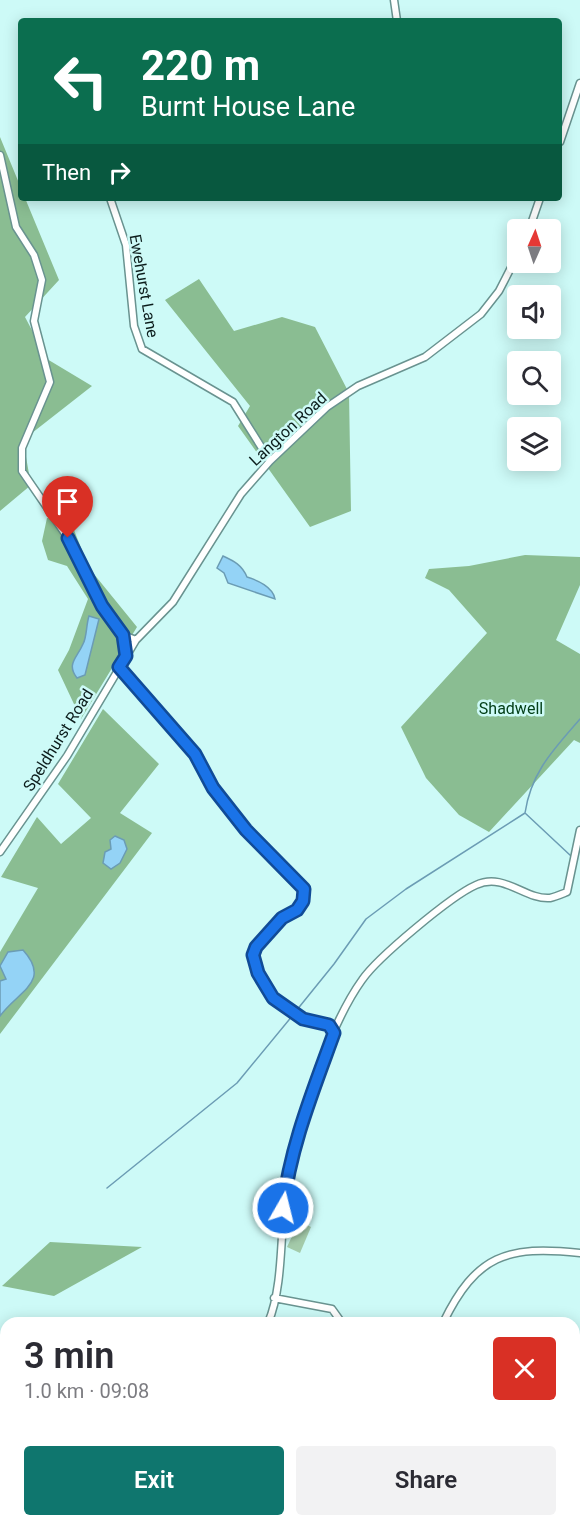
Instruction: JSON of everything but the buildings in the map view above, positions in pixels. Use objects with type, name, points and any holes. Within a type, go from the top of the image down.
[{"type":"street","points":[[396,1],[397,18]]},
{"type":"street","points":[[562,136],[580,83]]},
{"type":"street","points":[[0,155],[16,227],[34,255],[42,280],[34,321],[50,382],[22,448],[22,471],[68,538],[110,619],[123,635],[136,640]]},
{"type":"street","name":"Ewehurst Lane","points":[[111,201],[126,245],[134,326],[142,349],[233,402],[270,461]]},
{"type":"street","points":[[533,219],[539,201]]},
{"type":"street","name":"Langton Road","points":[[136,640],[173,602],[233,504],[270,461],[327,407],[358,386],[418,361],[481,314],[499,291],[508,273]]},
{"type":"street","points":[[123,635],[126,656]]},
{"type":"street","name":"Speldhurst Road","points":[[0,852],[67,756],[136,640]]},
{"type":"street","points":[[119,667],[195,754],[213,788],[246,830],[304,889],[303,901],[297,910],[282,918],[256,947],[253,955],[258,973],[273,998],[303,1019],[329,1025],[334,1033]]},
{"type":"street","points":[[270,1317],[274,1299],[286,1185],[309,1096],[334,1033],[362,980],[457,896],[477,884],[490,881],[549,898],[567,892],[580,830]]},
{"type":"street","points":[[446,1317],[468,1281],[492,1260],[518,1252],[580,1253]]},
{"type":"street","points":[[274,1299],[332,1309],[338,1317]]},
{"type":"green space","points":[[0,137],[18,181],[18,201],[26,201],[59,280],[25,317],[47,359],[92,386],[23,440],[31,485],[0,511]]},
{"type":"green space","points":[[199,279],[234,331],[282,317],[315,327],[349,393],[351,511],[310,527],[238,426],[250,406],[165,300]]},
{"type":"green space","points":[[47,518],[70,520],[89,568],[137,627],[81,719],[58,670],[69,650],[88,599],[67,566],[48,560],[42,541]]},
{"type":"green space","name":"Shadwell","points":[[525,555],[580,557],[580,585],[556,640],[580,654],[580,743],[574,740],[489,832],[459,815],[426,778],[401,727],[487,633],[449,590],[425,578],[429,569],[469,566]]},
{"type":"green space","points":[[103,709],[159,764],[120,813],[152,833],[0,1034],[0,952],[38,888],[1,877],[37,817],[61,844],[91,818],[58,784]]},
{"type":"green space","points":[[299,1221],[311,1227],[300,1253],[287,1247]]},
{"type":"green space","points":[[50,1242],[142,1247],[54,1296],[2,1286]]},
{"type":"water","points":[[223,556],[243,569],[247,577],[268,588],[275,599],[228,583],[224,573],[217,568]]},
{"type":"water","points":[[89,616],[99,619],[85,675],[77,678],[72,665],[84,641]]},
{"type":"water","points":[[115,836],[124,840],[127,849],[120,863],[111,869],[103,863],[105,852],[111,849],[110,840]]},
{"type":"water","points":[[23,950],[31,961],[34,970],[33,978],[23,993],[0,1016],[0,981],[6,979],[0,966],[8,952]]},
{"type":"waterway","points":[[525,813],[532,785],[538,773],[580,719]]},
{"type":"waterway","points":[[296,1011],[366,919],[406,889],[525,813],[571,856]]},
{"type":"waterway","points":[[107,1188],[237,1083],[293,1015]]},
{"type":"route","points":[[68,538],[102,606],[123,635],[126,656],[119,667],[195,754],[213,788],[246,830],[304,889],[303,901],[297,910],[282,918],[256,947],[253,955],[258,973],[273,998],[303,1019],[329,1025],[334,1033],[309,1096],[297,1137],[283,1208]]}]
